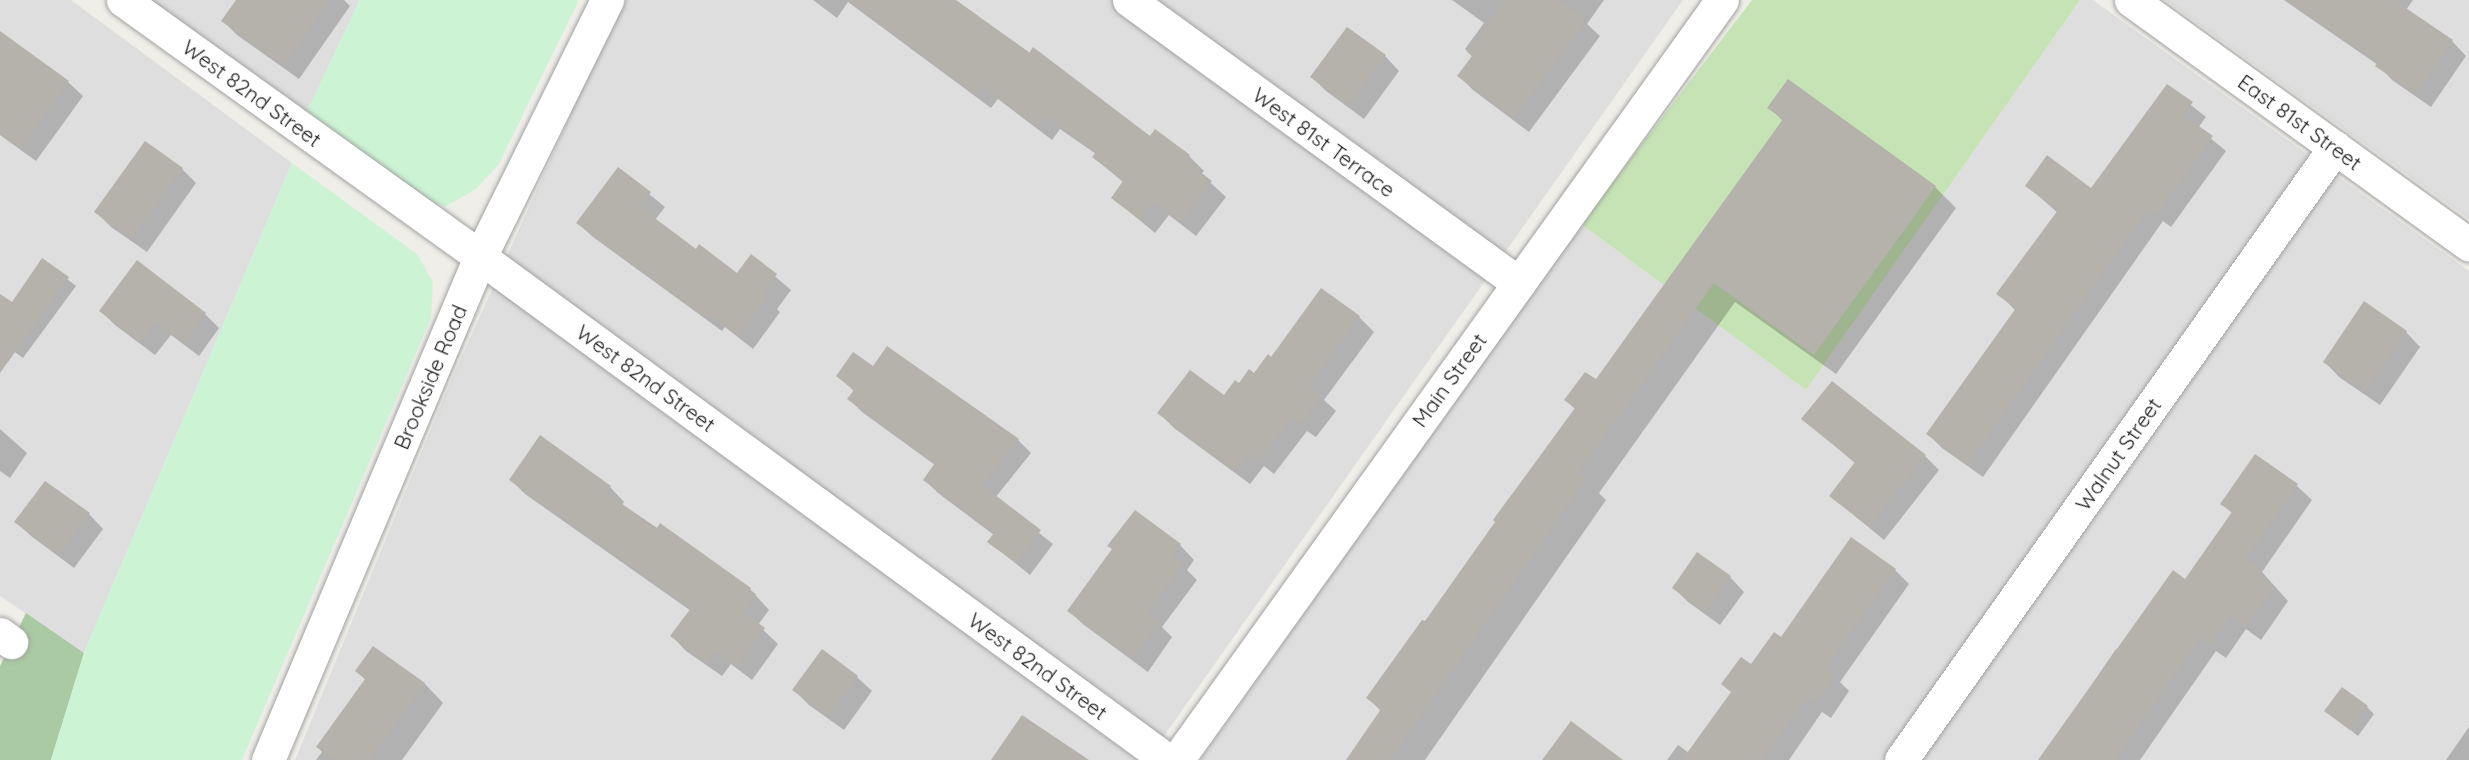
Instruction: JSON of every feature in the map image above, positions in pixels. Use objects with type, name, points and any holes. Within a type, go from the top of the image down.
[{"type":"street","name":"West 82nd Street","points":[[123,0],[480,257],[1167,760]]},
{"type":"street","name":"Brookside Road","points":[[268,760],[480,257],[607,0]]},
{"type":"street","name":"West 81st Terrace","points":[[1129,0],[1519,283]]},
{"type":"street","name":"Main Street","points":[[1176,760],[1722,0]]},
{"type":"street","name":"East 81st Street","points":[[2131,0],[2469,245]]},
{"type":"street","name":"Walnut Street","points":[[1900,760],[2335,147]]},
{"type":"shaded area","points":[[0,0],[71,0],[292,163],[84,653],[0,596]]},
{"type":"shaded area","points":[[150,0],[360,0],[306,114]]},
{"type":"shaded area","points":[[626,0],[1683,0],[1147,760],[295,760],[450,383],[578,98]]},
{"type":"shaded area","points":[[2080,0],[2093,0],[2469,271],[2469,760],[1200,760],[1581,224],[1806,390]]},
{"type":"shaded area","points":[[2165,0],[2469,0],[2469,219]]},
{"type":"green space","points":[[360,0],[579,0],[499,164],[476,189],[445,207],[412,193],[306,114]]},
{"type":"green space","points":[[1752,0],[2080,0],[1806,390],[1581,224]]},
{"type":"green space","points":[[292,163],[417,254],[433,282],[431,318],[242,760],[51,760],[84,653]]},
{"type":"green space","points":[[26,613],[84,653],[51,760],[0,760],[0,666]]},
{"type":"building","points":[[236,0],[330,0],[284,65],[221,21]]},
{"type":"building","points":[[848,0],[956,0],[1029,53],[1033,47],[1150,136],[1155,129],[1190,155],[1186,161],[1212,181],[1181,222],[1154,202],[1140,220],[1111,198],[1123,181],[1092,157],[1096,152],[1045,116],[1037,127],[983,86],[976,95]]},
{"type":"building","points":[[1505,0],[1558,0],[1586,21],[1514,118],[1457,76],[1472,56],[1467,52]]},
{"type":"building","points":[[2286,0],[2394,0],[2453,40],[2416,94],[2375,66],[2378,62]]},
{"type":"building","points":[[1347,27],[1386,55],[1349,105],[1310,77]]},
{"type":"building","points":[[0,31],[69,81],[21,148],[0,133]]},
{"type":"building","points":[[1788,79],[1936,186],[1814,355],[1714,283],[1578,473],[1586,479],[1390,760],[1346,760],[1381,709],[1366,698],[1422,620],[1425,621],[1495,522],[1493,520],[1575,408],[1564,400],[1585,372],[1596,379],[1783,119],[1767,108]]},
{"type":"building","points":[[2167,84],[2193,102],[2183,115],[2213,136],[2157,214],[2149,208],[1968,464],[1926,434],[2016,308],[1996,294],[2058,210],[2025,186],[2047,155],[2091,188]]},
{"type":"building","points":[[145,141],[183,168],[132,239],[94,212]]},
{"type":"building","points":[[618,167],[651,192],[640,207],[696,249],[699,244],[737,273],[751,254],[777,274],[763,294],[767,297],[738,336],[709,314],[706,318],[576,223]]},
{"type":"building","points":[[42,258],[69,277],[0,373],[0,294],[12,302]]},
{"type":"building","points":[[137,260],[206,313],[184,343],[156,321],[140,342],[99,311]]},
{"type":"building","points":[[1321,288],[1360,316],[1309,386],[1322,396],[1301,424],[1292,417],[1259,461],[1249,453],[1235,471],[1157,413],[1190,370],[1224,395],[1235,380],[1239,383],[1249,369],[1254,373],[1268,354],[1271,357]]},
{"type":"building","points":[[2364,301],[2407,331],[2365,392],[2323,362]]},
{"type":"building","points":[[887,346],[1019,439],[982,485],[1041,530],[1016,563],[987,542],[994,533],[923,480],[935,463],[847,399],[854,390],[836,376],[853,352],[873,366]]},
{"type":"building","points":[[1832,381],[1926,455],[1869,527],[1829,496],[1855,462],[1801,419]]},
{"type":"building","points":[[540,435],[611,486],[606,493],[657,528],[660,523],[751,588],[750,590],[756,594],[743,612],[765,628],[737,666],[716,651],[707,663],[670,636],[691,608],[509,480]]},
{"type":"building","points":[[2255,454],[2298,484],[2246,559],[2262,570],[2258,575],[2274,586],[2246,627],[2231,615],[2211,644],[2201,637],[2115,760],[2038,760],[2173,570],[2185,579],[2232,512],[2220,504]]},
{"type":"building","points":[[45,481],[90,513],[59,555],[14,522]]},
{"type":"building","points":[[1135,510],[1181,544],[1172,556],[1183,564],[1147,613],[1159,622],[1133,658],[1067,611],[1112,549],[1107,546]]},
{"type":"building","points":[[1851,537],[1896,569],[1825,668],[1836,676],[1815,704],[1807,698],[1762,760],[1682,760],[1731,692],[1721,684],[1741,657],[1751,664],[1774,632],[1781,637]]},
{"type":"building","points":[[1697,552],[1731,576],[1705,612],[1672,588]]},
{"type":"building","points":[[373,646],[425,683],[370,760],[336,760],[316,747],[365,679],[355,671]]},
{"type":"building","points":[[822,649],[858,676],[829,716],[792,690]]},
{"type":"building","points":[[2342,687],[2368,706],[2350,730],[2324,711]]},
{"type":"building","points":[[1022,715],[1089,760],[991,760]]},
{"type":"building","points":[[1571,721],[1623,760],[1542,760]]}]
